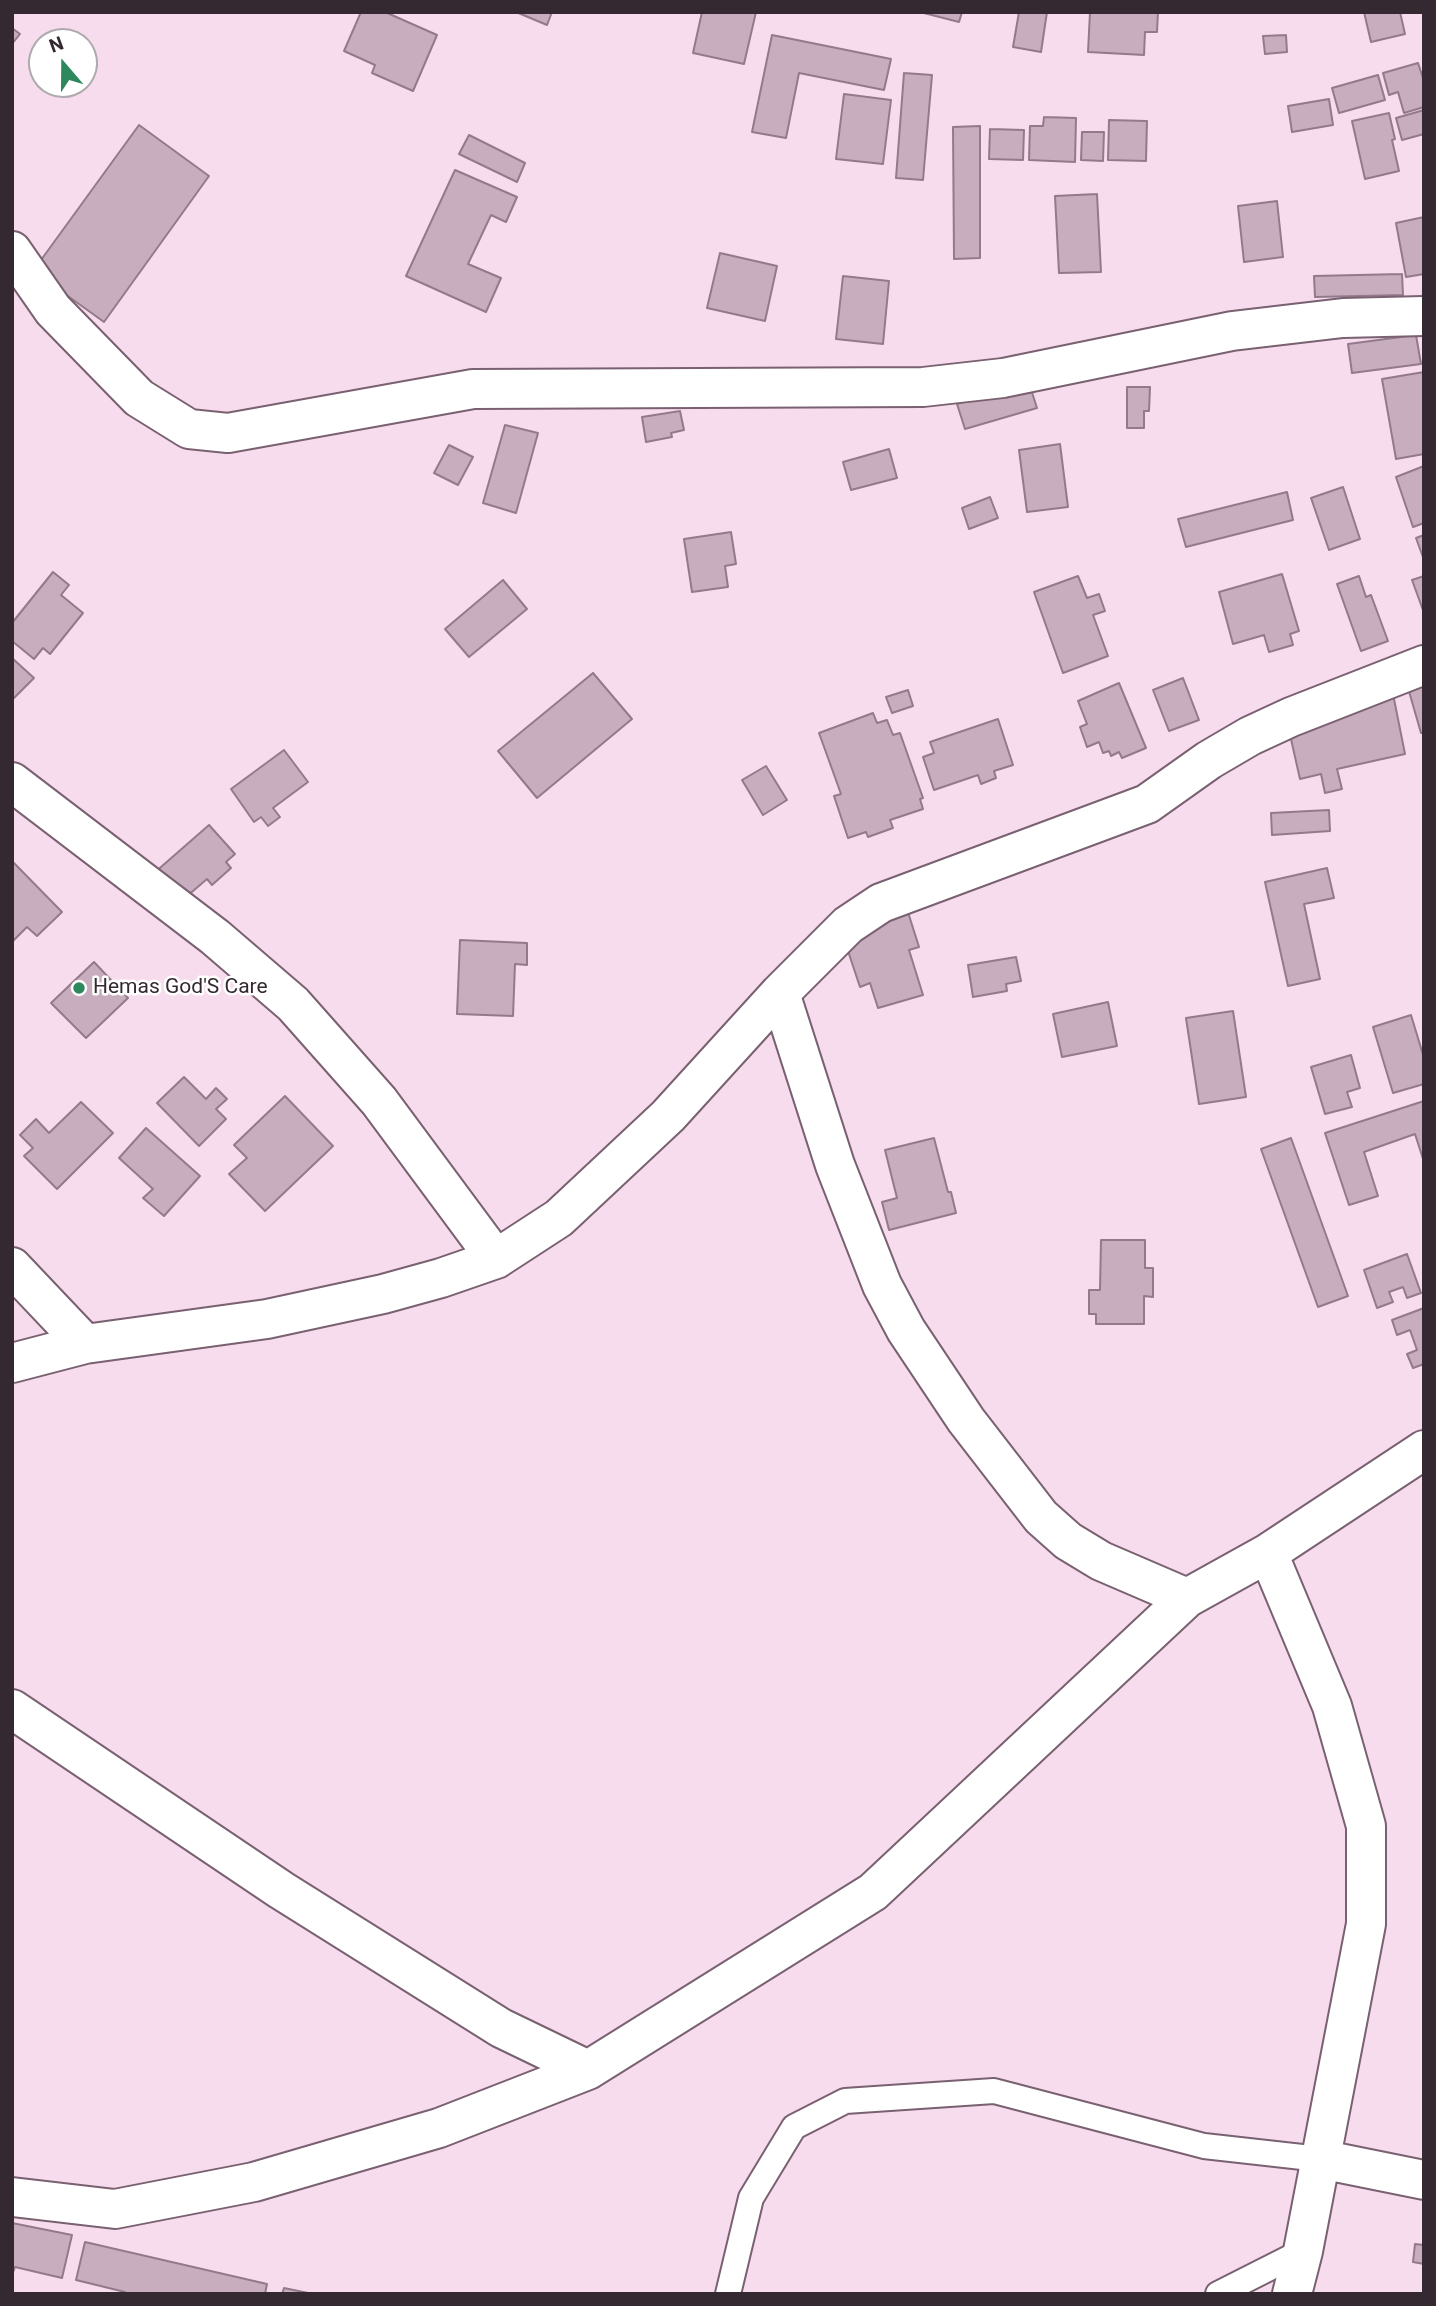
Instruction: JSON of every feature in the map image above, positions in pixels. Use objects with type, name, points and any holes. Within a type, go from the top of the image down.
[{"type":"street","points":[[12,251],[52,310],[139,398],[189,429],[228,433],[473,389],[923,387],[1003,378],[1232,331],[1343,318],[1424,316]]},
{"type":"street","points":[[12,1363],[85,1344],[279,1316],[383,1294],[496,1259],[559,1218],[668,1116],[780,993],[848,925],[881,902],[1147,804],[1209,760],[1250,736],[1290,717],[1424,665]]},
{"type":"street","points":[[12,782],[215,937],[293,1004],[379,1101],[496,1259]]},
{"type":"street","points":[[780,993],[835,1165],[882,1285],[906,1330],[966,1420],[1041,1517],[1068,1541],[1101,1561],[1187,1598]]},
{"type":"street","points":[[12,1267],[85,1344]]},
{"type":"street","points":[[12,2197],[115,2208],[254,2182],[439,2127],[588,2070],[873,1892],[1187,1598],[1268,1553],[1424,1450]]},
{"type":"street","points":[[1268,1553],[1332,1706],[1366,1826],[1366,1924],[1303,2251],[1292,2294]]},
{"type":"street","points":[[12,1709],[281,1890],[373,1948],[501,2028],[588,2070]]},
{"type":"street","points":[[1320,2159],[1424,2180]]},
{"type":"lane","points":[[728,2294],[751,2198],[794,2127],[845,2101],[994,2091],[1204,2147],[1320,2159]]},
{"type":"lane","points":[[1218,2294],[1303,2251]]},
{"type":"building","points":[[361,12],[385,12],[437,35],[413,91],[372,73],[375,65],[344,51]]},
{"type":"building","points":[[516,12],[552,12],[547,25]]},
{"type":"building","points":[[702,12],[756,12],[744,64],[693,53]]},
{"type":"building","points":[[920,12],[962,12],[959,22]]},
{"type":"building","points":[[1019,12],[1047,12],[1041,52],[1013,47]]},
{"type":"building","points":[[1090,12],[1158,12],[1157,32],[1145,32],[1144,55],[1088,52]]},
{"type":"building","points":[[1364,12],[1400,12],[1405,34],[1371,42]]},
{"type":"building","points":[[12,28],[20,34],[12,44]]},
{"type":"building","points":[[772,35],[891,59],[884,90],[799,73],[786,138],[752,132]]},
{"type":"building","points":[[1286,35],[1287,52],[1265,54],[1263,36]]},
{"type":"building","points":[[1418,63],[1424,81],[1424,107],[1404,113],[1398,92],[1389,95],[1383,73]]},
{"type":"building","points":[[904,73],[932,75],[923,180],[896,178]]},
{"type":"building","points":[[1378,75],[1385,100],[1339,113],[1332,88]]},
{"type":"building","points":[[844,94],[891,100],[883,164],[836,159]]},
{"type":"building","points":[[1329,99],[1333,125],[1292,132],[1288,106]]},
{"type":"building","points":[[1424,110],[1424,134],[1402,140],[1396,118]]},
{"type":"building","points":[[1389,113],[1399,171],[1365,179],[1352,121]]},
{"type":"building","points":[[1044,117],[1076,118],[1075,162],[1029,160],[1030,126],[1043,126]]},
{"type":"building","points":[[1109,120],[1147,121],[1146,161],[1108,160]]},
{"type":"building","points":[[139,125],[209,176],[104,322],[33,271]]},
{"type":"building","points":[[980,126],[980,258],[954,259],[953,127]]},
{"type":"building","points":[[990,129],[1024,130],[1023,160],[989,159]]},
{"type":"building","points":[[1082,132],[1104,132],[1103,161],[1081,160]]},
{"type":"building","points":[[469,135],[525,163],[517,182],[459,154]]},
{"type":"building","points":[[455,170],[517,197],[506,222],[491,215],[468,264],[501,278],[486,312],[406,276]]},
{"type":"building","points":[[1097,194],[1101,272],[1059,273],[1055,196]]},
{"type":"building","points":[[1277,201],[1283,257],[1244,262],[1238,206]]},
{"type":"building","points":[[1424,217],[1424,274],[1406,277],[1396,223]]},
{"type":"building","points":[[720,253],[777,266],[765,321],[707,308]]},
{"type":"building","points":[[1402,274],[1403,295],[1315,297],[1314,276]]},
{"type":"building","points":[[843,276],[889,281],[883,344],[836,339]]},
{"type":"building","points":[[1416,335],[1421,364],[1352,373],[1348,344]]},
{"type":"building","points":[[1424,372],[1424,454],[1396,459],[1382,379]]},
{"type":"building","points":[[1029,383],[1037,408],[965,429],[957,404]]},
{"type":"building","points":[[1127,387],[1150,387],[1149,411],[1144,411],[1144,428],[1127,428]]},
{"type":"building","points":[[680,411],[684,430],[671,433],[672,437],[646,442],[642,417]]},
{"type":"building","points":[[505,425],[538,433],[516,513],[483,503]]},
{"type":"building","points":[[1060,444],[1068,507],[1027,512],[1019,450]]},
{"type":"building","points":[[449,445],[473,457],[458,485],[434,473]]},
{"type":"building","points":[[889,449],[897,478],[851,490],[843,462]]},
{"type":"building","points":[[1424,466],[1424,523],[1413,527],[1396,477]]},
{"type":"building","points":[[1343,487],[1360,539],[1329,550],[1311,498]]},
{"type":"building","points":[[1287,492],[1293,520],[1186,547],[1178,519]]},
{"type":"building","points":[[990,497],[998,518],[969,529],[962,508]]},
{"type":"building","points":[[731,532],[736,564],[725,566],[728,587],[692,592],[684,539]]},
{"type":"building","points":[[1424,535],[1424,560],[1416,538]]},
{"type":"building","points":[[53,572],[69,585],[61,595],[83,613],[50,654],[43,648],[34,659],[12,641],[12,623]]},
{"type":"building","points":[[1282,574],[1299,631],[1290,634],[1293,645],[1269,652],[1264,635],[1233,644],[1219,592]]},
{"type":"building","points":[[1078,576],[1087,598],[1099,594],[1105,611],[1093,615],[1108,656],[1063,673],[1034,592]]},
{"type":"building","points":[[1359,576],[1366,597],[1371,595],[1388,641],[1361,651],[1337,584]]},
{"type":"building","points":[[1424,576],[1424,613],[1412,580]]},
{"type":"building","points":[[503,580],[527,609],[469,657],[445,629]]},
{"type":"building","points":[[12,658],[34,678],[13,699],[12,698]]},
{"type":"building","points":[[593,673],[632,719],[537,798],[498,751]]},
{"type":"building","points":[[1424,676],[1424,733],[1421,733],[1406,681]]},
{"type":"building","points":[[1183,678],[1199,720],[1169,731],[1153,690]]},
{"type":"building","points":[[1119,683],[1146,748],[1122,758],[1119,752],[1111,756],[1109,751],[1103,753],[1099,742],[1087,747],[1080,727],[1087,724],[1078,701]]},
{"type":"building","points":[[908,690],[913,706],[892,713],[886,697]]},
{"type":"building","points":[[1393,694],[1405,754],[1337,769],[1342,789],[1325,793],[1321,774],[1300,779],[1286,717]]},
{"type":"building","points":[[873,713],[877,723],[887,720],[893,735],[900,733],[923,798],[920,799],[923,809],[890,820],[893,828],[868,837],[866,832],[848,838],[834,796],[841,794],[819,733]]},
{"type":"building","points":[[998,719],[1013,765],[994,771],[996,778],[981,784],[978,775],[934,790],[923,757],[934,753],[930,742]]},
{"type":"building","points":[[284,750],[308,782],[273,808],[280,817],[268,826],[261,817],[254,822],[231,789]]},
{"type":"building","points":[[766,766],[787,800],[763,815],[742,780]]},
{"type":"building","points":[[1329,810],[1330,831],[1272,835],[1271,813]]},
{"type":"building","points":[[209,825],[235,854],[226,862],[231,868],[212,885],[207,879],[179,903],[153,874]]},
{"type":"building","points":[[12,861],[62,912],[37,936],[27,927],[12,942]]},
{"type":"building","points":[[1327,868],[1334,898],[1304,904],[1320,979],[1288,986],[1265,882]]},
{"type":"building","points":[[907,909],[919,947],[909,950],[923,995],[878,1008],[870,983],[860,987],[846,945]]},
{"type":"building","points":[[460,940],[527,943],[527,965],[515,964],[513,1016],[457,1014]]},
{"type":"building","points":[[1016,957],[1021,981],[1006,984],[1007,991],[973,997],[968,965]]},
{"type":"building","points":[[94,962],[128,998],[86,1038],[51,1003]]},
{"type":"building","points":[[1108,1002],[1117,1046],[1062,1057],[1053,1014]]},
{"type":"building","points":[[1233,1011],[1246,1097],[1199,1104],[1186,1018]]},
{"type":"building","points":[[1411,1015],[1424,1058],[1424,1084],[1393,1093],[1373,1027]]},
{"type":"building","points":[[1351,1055],[1360,1088],[1347,1092],[1352,1107],[1325,1114],[1311,1067]]},
{"type":"building","points":[[184,1077],[206,1099],[216,1088],[227,1099],[216,1109],[226,1119],[199,1146],[157,1103]]},
{"type":"building","points":[[285,1096],[333,1146],[265,1211],[229,1174],[247,1158],[234,1145]]},
{"type":"building","points":[[1424,1101],[1424,1162],[1415,1134],[1364,1152],[1378,1196],[1349,1205],[1325,1133]]},
{"type":"building","points":[[81,1102],[113,1133],[57,1189],[24,1156],[33,1148],[20,1135],[36,1119],[49,1133]]},
{"type":"building","points":[[146,1128],[200,1176],[164,1216],[143,1198],[153,1189],[119,1158]]},
{"type":"building","points":[[934,1138],[956,1213],[889,1230],[882,1202],[897,1198],[885,1150]]},
{"type":"building","points":[[1291,1138],[1348,1296],[1318,1307],[1261,1149]]},
{"type":"building","points":[[1101,1240],[1145,1240],[1145,1268],[1153,1268],[1153,1297],[1144,1296],[1144,1324],[1096,1324],[1096,1314],[1089,1314],[1089,1290],[1100,1290]]},
{"type":"building","points":[[1407,1254],[1421,1293],[1407,1298],[1403,1287],[1389,1292],[1393,1302],[1377,1308],[1364,1270]]},
{"type":"building","points":[[1424,1308],[1424,1364],[1413,1368],[1407,1354],[1417,1350],[1410,1330],[1397,1335],[1392,1320]]},
{"type":"building","points":[[12,2223],[72,2235],[62,2278],[15,2267],[12,2275]]},
{"type":"building","points":[[85,2242],[267,2284],[265,2294],[124,2294],[125,2292],[76,2280]]},
{"type":"building","points":[[1415,2244],[1424,2245],[1424,2264],[1413,2262]]},
{"type":"building","points":[[284,2288],[313,2294],[282,2294]]},
{"type":"place","name":"Hemas God'S Care","points":[[79,988]]}]
